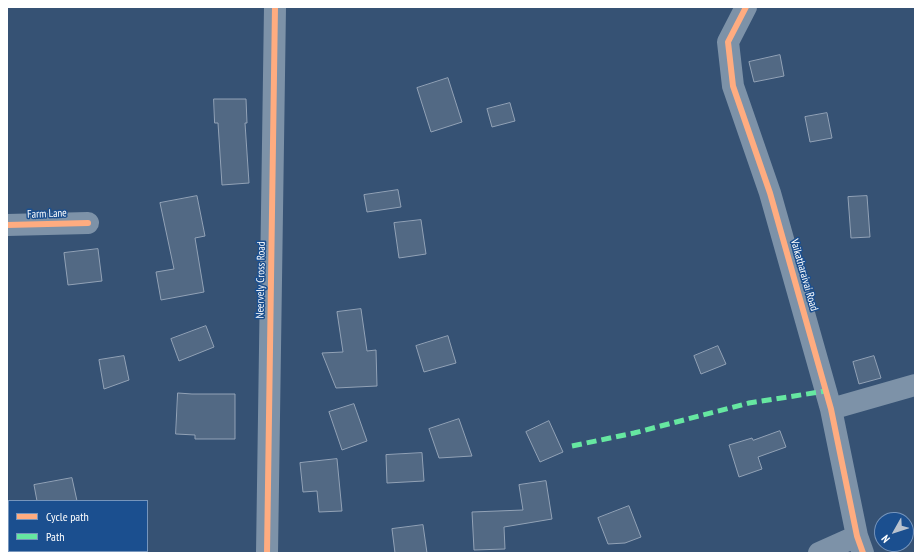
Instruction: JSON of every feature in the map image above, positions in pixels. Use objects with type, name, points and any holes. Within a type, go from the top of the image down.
[{"type":"street","name":"Neervely Cross Road","points":[[267,553],[275,7]]},
{"type":"street","name":"Vaikatharaivai Road","points":[[746,7],[728,42],[733,86],[770,193],[831,409],[860,544]]},
{"type":"street","name":"Farm Lane","points":[[7,225],[88,223]]},
{"type":"street","points":[[831,409],[915,385]]},
{"type":"street","points":[[819,553],[860,544]]},
{"type":"building","points":[[780,55],[784,76],[754,82],[749,62]]},
{"type":"building","points":[[448,78],[462,122],[431,132],[417,88]]},
{"type":"building","points":[[214,99],[246,99],[247,123],[245,123],[249,183],[222,185],[218,123],[215,123]]},
{"type":"building","points":[[510,103],[515,121],[492,127],[487,109]]},
{"type":"building","points":[[827,113],[832,138],[810,142],[805,117]]},
{"type":"building","points":[[398,190],[401,207],[367,212],[364,195]]},
{"type":"building","points":[[197,196],[205,236],[195,238],[204,292],[161,300],[156,272],[174,269],[160,203]]},
{"type":"building","points":[[867,196],[870,237],[851,238],[848,197]]},
{"type":"building","points":[[421,220],[426,254],[399,258],[394,223]]},
{"type":"building","points":[[98,249],[102,281],[68,285],[64,253]]},
{"type":"building","points":[[361,309],[367,351],[376,350],[377,386],[336,388],[322,353],[343,352],[337,312]]},
{"type":"building","points":[[206,326],[214,347],[179,361],[171,339]]},
{"type":"building","points":[[448,336],[456,363],[424,372],[416,346]]},
{"type":"building","points":[[718,346],[726,364],[701,374],[694,356]]},
{"type":"building","points":[[124,356],[129,380],[104,389],[99,360]]},
{"type":"building","points":[[874,356],[881,378],[859,384],[853,362]]},
{"type":"building","points":[[178,393],[235,394],[235,439],[195,439],[195,435],[176,434]]},
{"type":"building","points":[[354,404],[367,441],[342,450],[329,412]]},
{"type":"building","points":[[459,419],[472,456],[439,458],[429,429]]},
{"type":"building","points":[[549,421],[563,452],[540,462],[526,432]]},
{"type":"building","points":[[780,431],[786,447],[758,457],[762,469],[739,477],[729,445],[752,438],[753,440]]},
{"type":"building","points":[[422,453],[424,481],[387,483],[386,455]]},
{"type":"building","points":[[337,459],[342,511],[319,512],[317,491],[303,492],[300,463]]},
{"type":"building","points":[[72,478],[77,500],[37,500],[34,485]]},
{"type":"building","points":[[546,481],[552,519],[504,527],[505,549],[474,550],[472,512],[523,510],[519,485]]},
{"type":"building","points":[[629,506],[641,537],[625,543],[608,544],[598,518]]},
{"type":"building","points":[[423,525],[427,553],[395,553],[392,529]]},
{"type":"marked path","points":[[572,446],[634,433],[749,403],[826,391]]},
{"type":"cycle path","points":[[267,553],[275,7]]},
{"type":"cycle path","points":[[746,7],[728,42],[733,86],[770,193],[831,409],[857,536],[863,553]]},
{"type":"cycle path","points":[[7,225],[88,223]]}]
